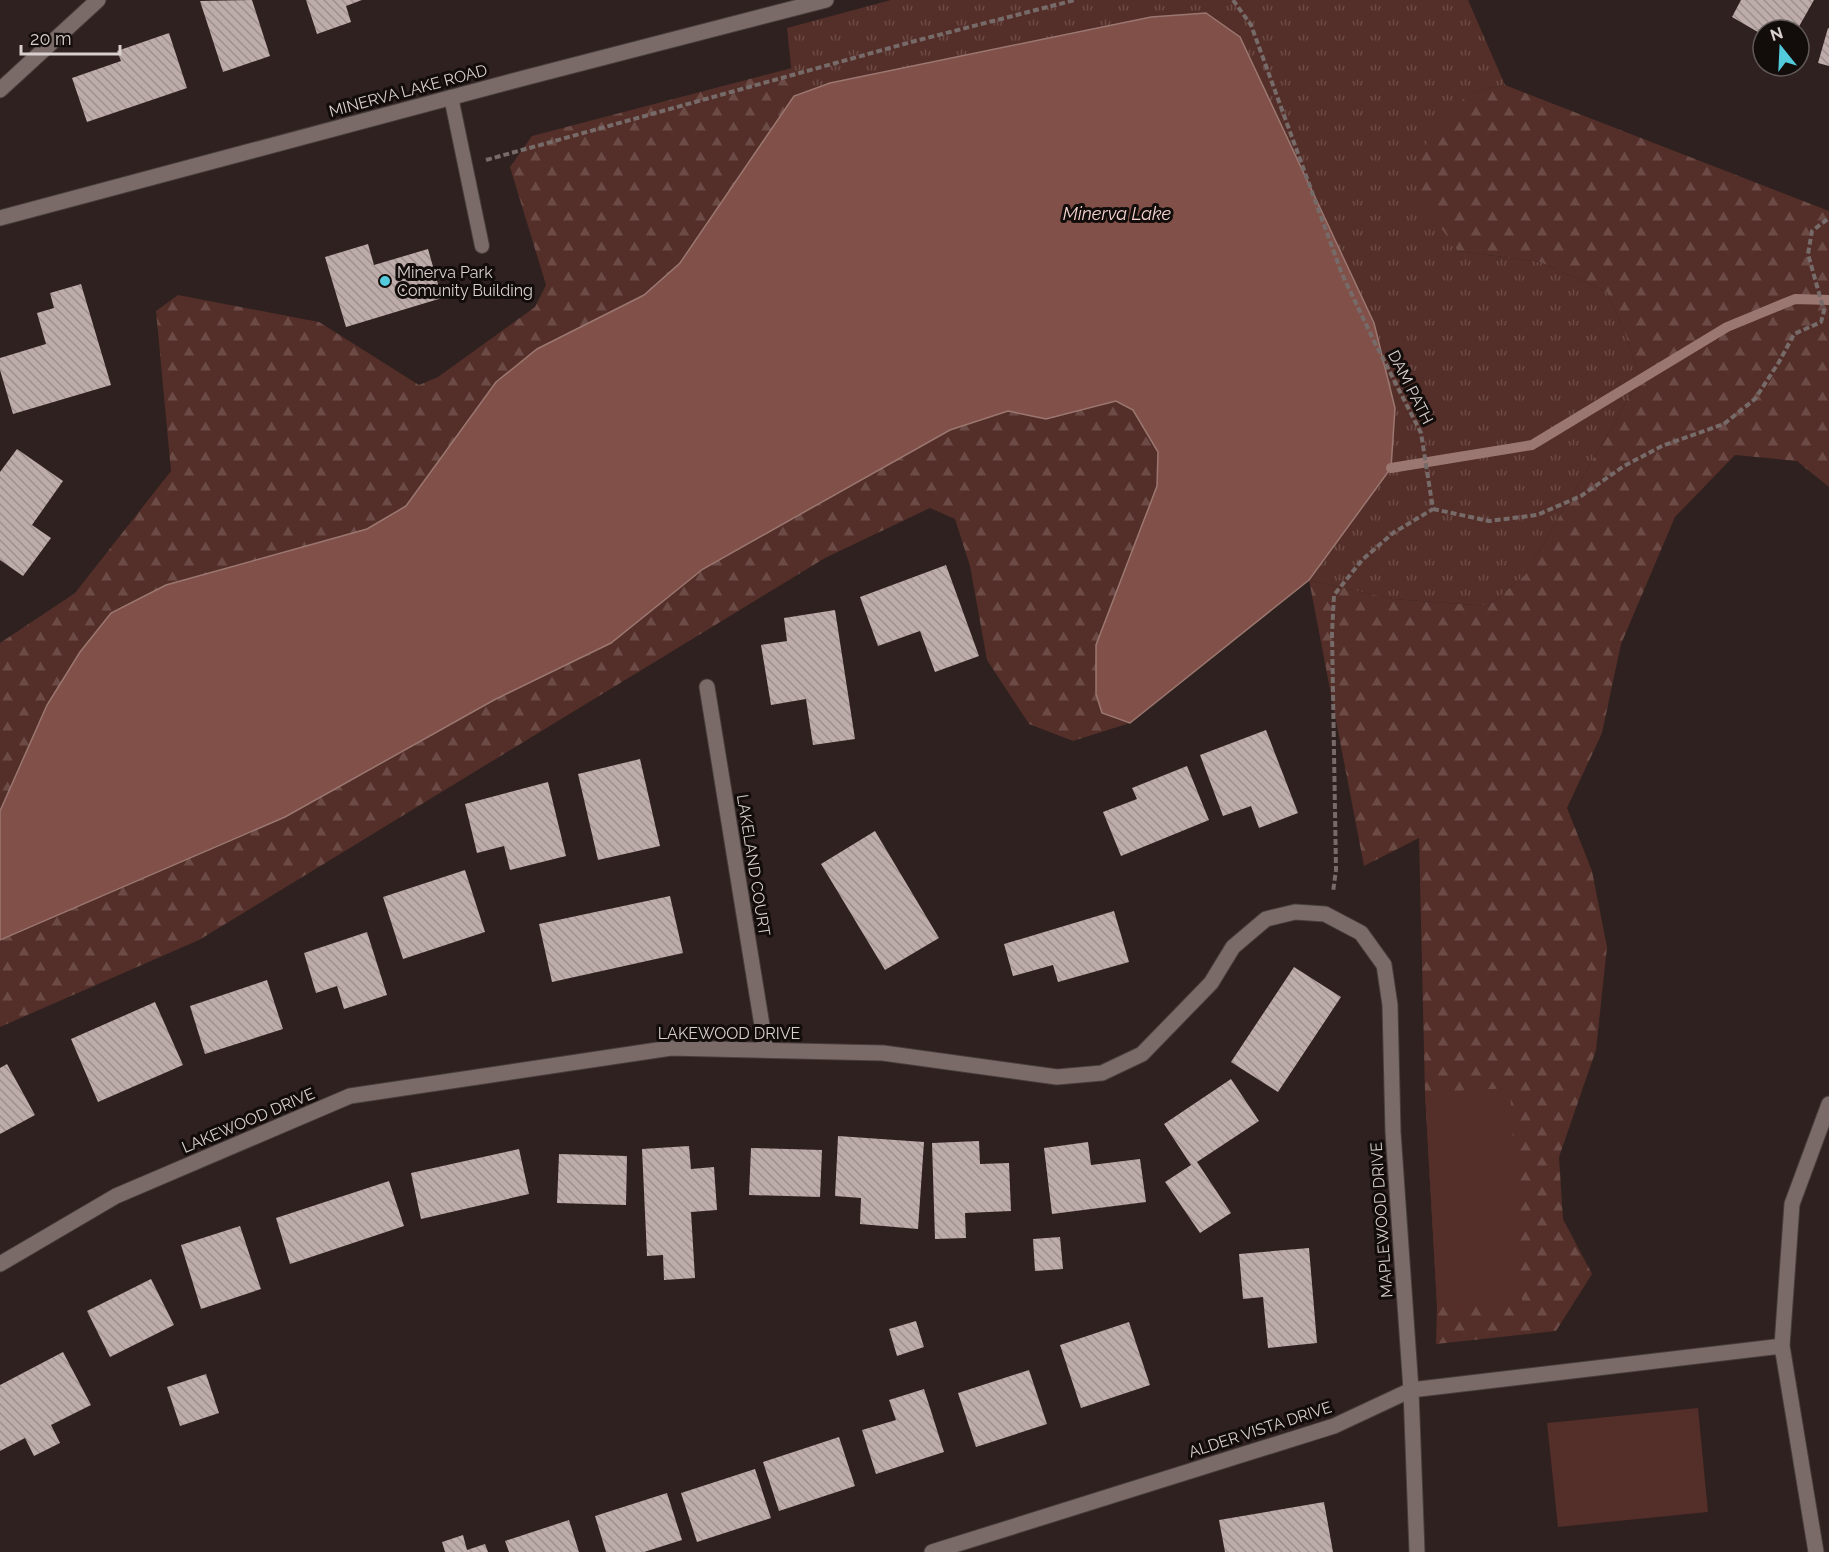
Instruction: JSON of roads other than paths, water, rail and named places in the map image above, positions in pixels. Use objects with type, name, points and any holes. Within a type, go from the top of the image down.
[{"type":"street","points":[[0,90],[98,0]]},
{"type":"street","name":"MINERVA LAKE ROAD","points":[[0,218],[451,97],[826,0]]},
{"type":"street","name":"LAKELAND COURT","points":[[707,687],[766,1050]]},
{"type":"street","name":"LAKEWOOD DRIVE","points":[[0,1264],[116,1196],[350,1096],[671,1048],[883,1053],[1057,1077],[1102,1073],[1142,1054],[1210,983],[1233,947],[1266,919],[1295,912],[1327,915]]},
{"type":"street","name":"MAPLEWOOD DRIVE","points":[[1327,915],[1361,933],[1384,965],[1390,1005],[1393,1132],[1411,1390],[1417,1552]]},
{"type":"street","points":[[1816,1552],[1782,1346],[1792,1204],[1829,1104]]},
{"type":"street","name":"ALDER VISTA DRIVE","points":[[932,1552],[1334,1426],[1411,1390],[1782,1346]]},
{"type":"lane","points":[[451,97],[482,246]]},
{"type":"water","name":"Minerva Lake","points":[[1206,13],[1240,37],[1374,323],[1395,408],[1391,468],[1309,580],[1130,723],[1102,713],[1096,694],[1096,645],[1157,486],[1158,452],[1133,410],[1116,401],[1046,419],[1008,411],[950,430],[703,569],[611,643],[494,700],[285,817],[0,940],[0,811],[47,705],[80,652],[111,613],[166,585],[367,529],[406,506],[496,382],[537,349],[644,295],[680,263],[794,96],[830,83],[1151,17]]},
{"type":"waterway","points":[[1391,468],[1532,445],[1727,327],[1795,299],[1829,300]]},
{"type":"place","name":"Minerva Park Comunity Building","points":[[385,281]]}]
